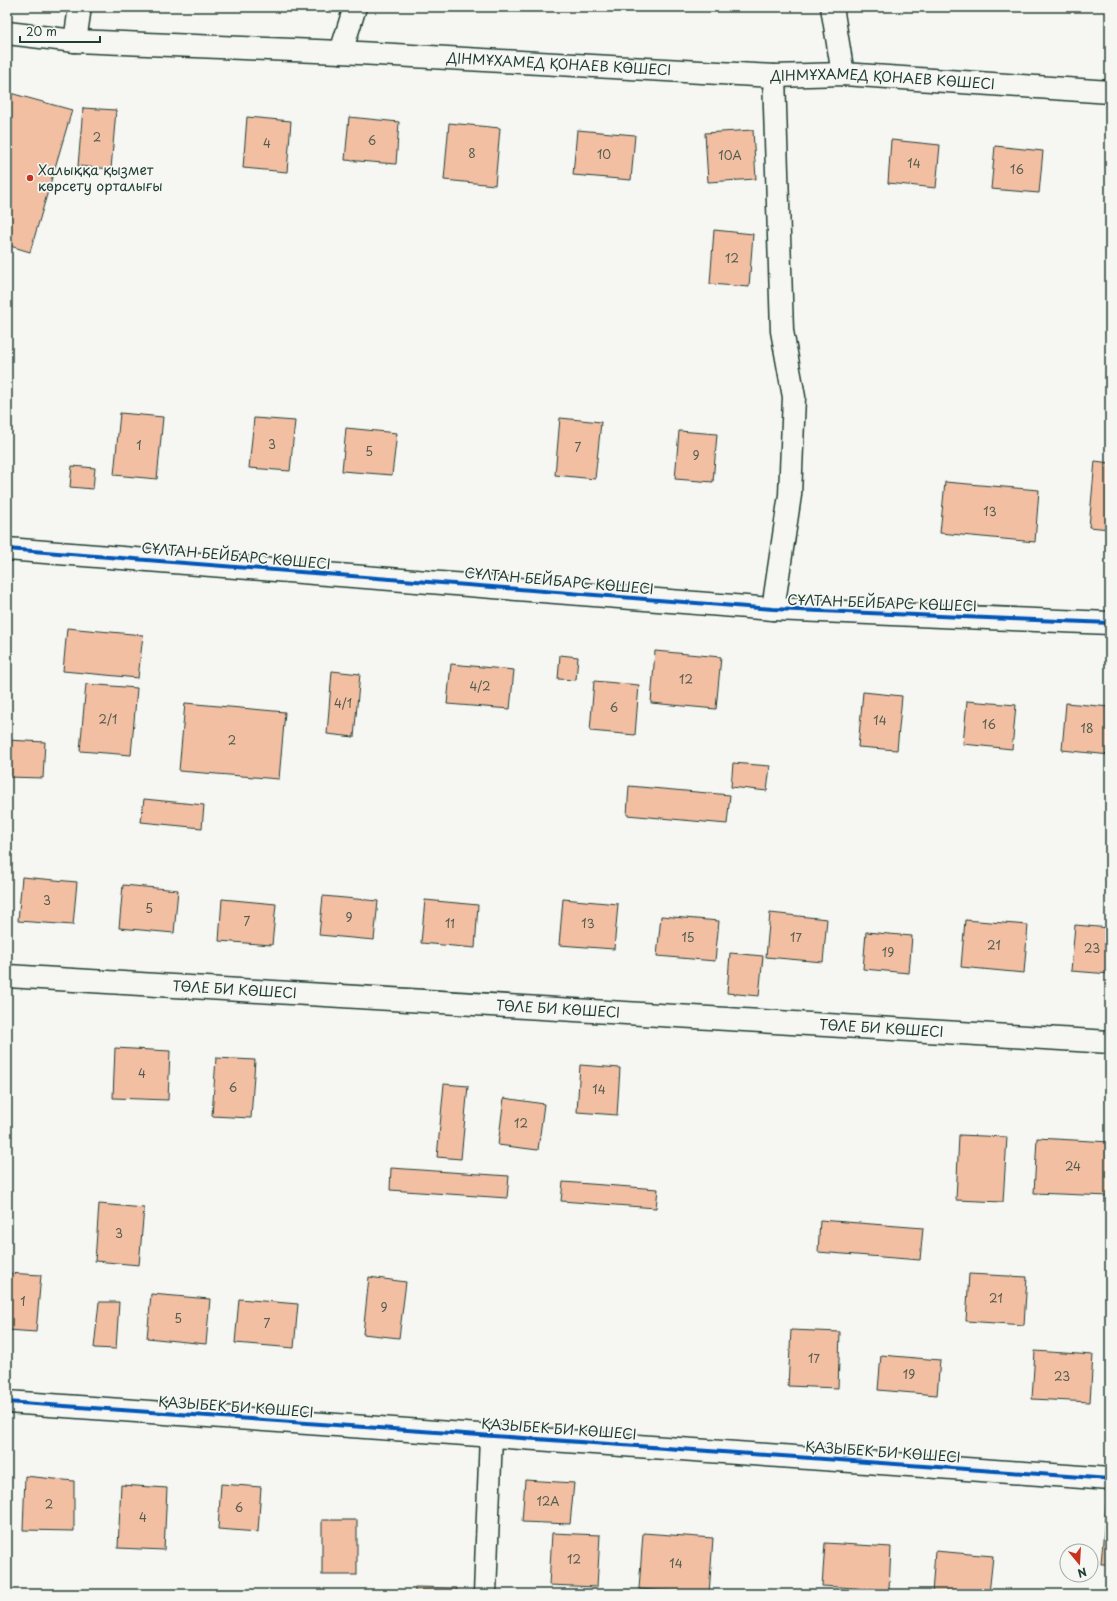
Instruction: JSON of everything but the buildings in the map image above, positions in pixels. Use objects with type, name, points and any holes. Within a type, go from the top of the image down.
[{"type":"street","points":[[76,41],[80,7]]},
{"type":"street","points":[[341,52],[355,7]]},
{"type":"street","points":[[832,7],[843,74]]},
{"type":"street","name":"ДІНМҰХАМЕД ҚОНАЕВ КӨШЕСІ","points":[[8,38],[341,52],[774,76],[843,74],[1110,92]]},
{"type":"street","points":[[773,609],[790,495],[794,397],[782,331],[774,76]]},
{"type":"street","name":"СҰЛТАН БЕЙБАРС КӨШЕСІ","points":[[7,549],[773,609],[1110,623]]},
{"type":"street","name":"ТӨЛЕ БИ КӨШЕСІ","points":[[7,976],[1110,1042]]},
{"type":"street","name":"ҚАЗЫБЕК БИ КӨШЕСІ","points":[[7,1402],[1110,1479]]},
{"type":"street","points":[[485,1594],[491,1436]]},
{"type":"cycle path","points":[[7,549],[773,609],[1110,623]]},
{"type":"cycle path","points":[[7,1402],[1110,1479]]},
{"type":"place","name":"Халыққа қызмет көрсету орталығы","points":[[30,178]]}]
